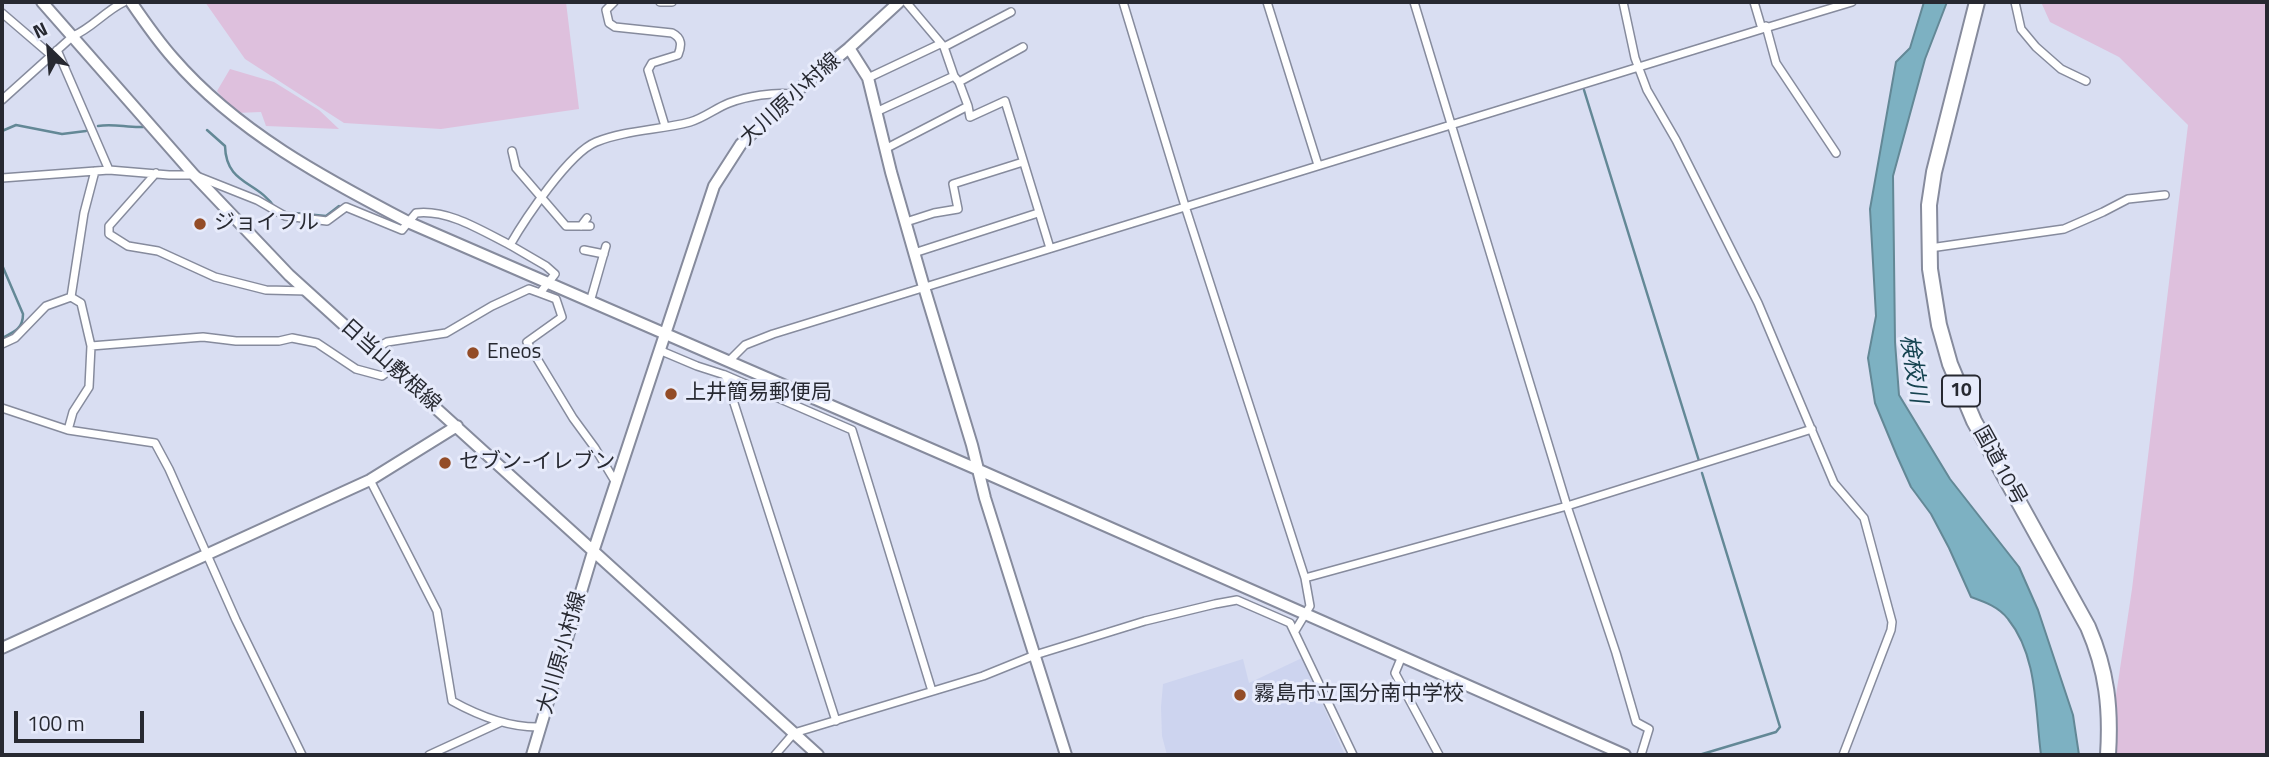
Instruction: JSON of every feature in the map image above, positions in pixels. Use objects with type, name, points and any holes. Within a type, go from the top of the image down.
[{"type":"highway","name":"国道10号","points":[[1977,2],[1934,172],[1929,205],[1929,248],[1938,325],[1950,365],[1974,421],[2088,627],[2098,650],[2109,701],[2108,755]]},
{"type":"main road","name":"日当山敷根線","points":[[43,2],[194,175],[289,275],[818,755]]},
{"type":"main road","points":[[131,2],[173,58],[232,114],[269,143],[323,177],[410,223],[544,288],[590,302],[729,361],[1625,755]]},
{"type":"main road","name":"大川原小村線","points":[[664,333],[714,186],[741,144],[793,94],[899,2]]},
{"type":"main road","points":[[849,48],[868,78],[885,149],[985,498],[1066,755]]},
{"type":"main road","points":[[593,552],[664,333]]},
{"type":"main road","points":[[2,648],[370,480],[457,426]]},
{"type":"main road","name":"大川原小村線","points":[[532,755],[593,552]]},
{"type":"street","points":[[2,100],[73,36],[83,32],[114,6],[124,2]]},
{"type":"street","points":[[614,2],[607,10],[609,23],[615,27],[672,33],[681,41],[678,55],[652,63],[648,70],[665,126]]},
{"type":"street","points":[[660,2],[672,2]]},
{"type":"street","points":[[906,2],[942,45],[968,106],[970,117],[1005,101],[1049,248]]},
{"type":"street","points":[[1123,2],[1185,206],[1305,579],[1310,606],[1295,631]]},
{"type":"street","points":[[1267,2],[1318,165]]},
{"type":"street","points":[[1414,2],[1567,506],[1636,722],[1649,729],[1641,755]]},
{"type":"street","points":[[1623,2],[1638,66],[1647,90],[1676,140],[1758,303],[1834,483],[1864,518],[1892,622],[1843,755]]},
{"type":"street","points":[[1754,2],[1776,63],[1836,153]]},
{"type":"street","points":[[729,361],[753,341],[1852,2]]},
{"type":"street","points":[[2015,2],[2021,29],[2036,47],[2061,69],[2086,81]]},
{"type":"street","points":[[868,78],[1011,12]]},
{"type":"street","points":[[2,13],[54,52],[109,170]]},
{"type":"street","points":[[876,112],[956,79],[1023,47]]},
{"type":"street","points":[[510,245],[530,211],[589,146],[612,138],[691,121],[730,103],[768,95],[793,94]]},
{"type":"street","points":[[885,149],[968,106]]},
{"type":"street","points":[[512,151],[516,168],[566,226],[590,226]]},
{"type":"street","points":[[906,222],[958,209],[953,184],[1023,162]]},
{"type":"street","points":[[2,178],[109,170],[194,175],[257,200],[285,216],[327,221],[346,207],[402,230],[416,213],[425,212],[471,225],[546,266],[555,274],[544,288]]},
{"type":"street","points":[[71,297],[84,213],[95,171]]},
{"type":"street","points":[[156,173],[109,226],[108,234],[128,246],[158,251],[215,277],[266,290],[307,292]]},
{"type":"street","points":[[1929,248],[2064,229],[2127,198],[2165,195]]},
{"type":"street","points":[[915,253],[1038,213]]},
{"type":"street","points":[[581,226],[587,218]]},
{"type":"street","points":[[584,250],[605,250],[590,302]]},
{"type":"street","points":[[373,350],[387,342],[446,334],[492,306],[529,289],[544,288],[556,299],[562,317],[527,342],[615,483]]},
{"type":"street","points":[[2,344],[15,338],[46,306],[71,297]]},
{"type":"street","points":[[68,430],[73,412],[89,387],[91,346],[81,303],[71,297]]},
{"type":"street","points":[[91,346],[203,337],[236,341],[279,341],[292,338],[317,343],[356,369],[383,376],[393,368]]},
{"type":"street","points":[[659,350],[725,375],[852,430],[932,691]]},
{"type":"street","points":[[725,375],[836,721]]},
{"type":"street","points":[[2,408],[68,430],[155,443],[302,755]]},
{"type":"street","points":[[1305,579],[1567,506],[1812,429]]},
{"type":"street","points":[[370,480],[437,611],[451,699],[501,722],[523,728],[541,727]]},
{"type":"street","points":[[775,755],[794,733],[983,676],[1035,655],[1145,621],[1237,600],[1290,622],[1353,755]]},
{"type":"street","points":[[1402,656],[1395,673],[1439,755]]},
{"type":"street","points":[[429,755],[501,722]]},
{"type":"shaded area","points":[[205,2],[566,2],[579,109],[441,129],[344,123],[245,59]]},
{"type":"shaded area","points":[[1924,2],[1947,2],[1925,59],[1893,176],[1895,342],[1899,395],[1950,479],[2019,567],[2038,610],[2073,715],[2079,755],[2041,755],[2034,684],[2018,634],[2000,611],[1971,597],[1931,514],[1911,487],[1875,403],[1868,358],[1876,316],[1870,209],[1896,62],[1910,48]]},
{"type":"shaded area","points":[[2041,2],[2267,2],[2267,755],[2107,755],[2132,589],[2188,125],[2119,57],[2050,22]]},
{"type":"shaded area","points":[[230,69],[274,82],[319,110],[339,129],[266,126],[261,112],[236,113],[217,91]]},
{"type":"shaded area","name":"霧島市立国分南中学校","points":[[1302,658],[1345,755],[1167,755],[1162,736],[1163,684],[1243,659],[1249,683]]},
{"type":"waterway","points":[[1584,90],[1699,461]]},
{"type":"waterway","points":[[2,131],[16,125],[62,134],[86,131]]},
{"type":"waterway","points":[[98,126],[143,127]]},
{"type":"waterway","points":[[207,130],[225,146],[227,159],[237,176],[260,192],[275,208]]},
{"type":"waterway","points":[[284,212],[326,216],[339,206]]},
{"type":"waterway","points":[[2,265],[23,314],[20,327],[2,338]]},
{"type":"waterway","points":[[1699,755],[1776,732],[1780,727],[1702,473]]},
{"type":"place","name":"ジョイフル","points":[[200,224]]},
{"type":"place","name":"Eneos","points":[[473,353]]},
{"type":"place","name":"上井簡易郵便局","points":[[671,394]]},
{"type":"place","name":"セブン-イレブン","points":[[445,463]]},
{"type":"place","name":"霧島市立国分南中学校","points":[[1240,695]]},
{"type":"water label","name":"検校川","points":[[1912,369]]}]
